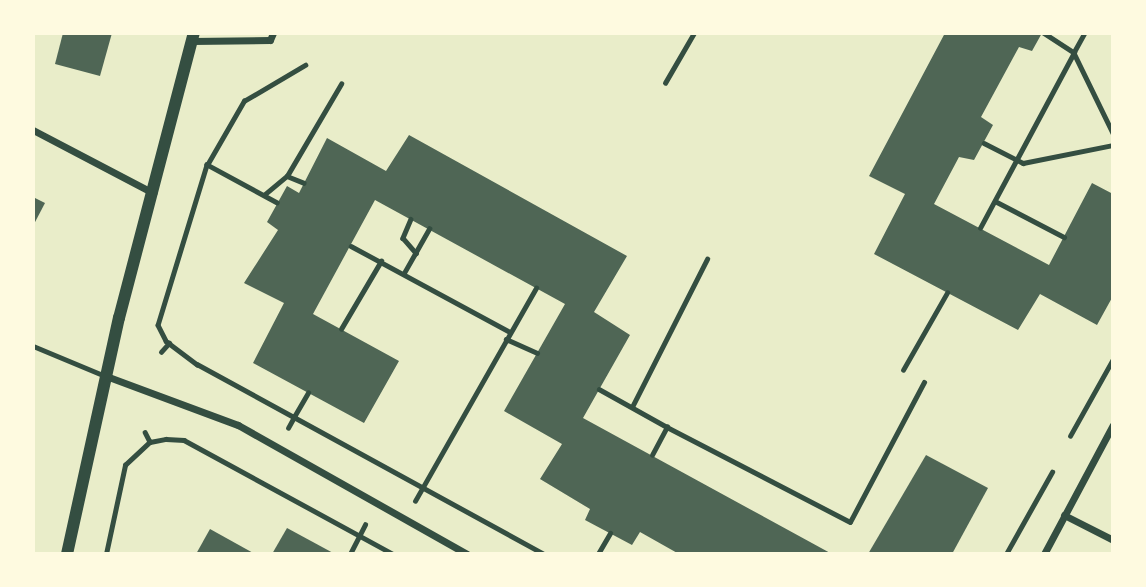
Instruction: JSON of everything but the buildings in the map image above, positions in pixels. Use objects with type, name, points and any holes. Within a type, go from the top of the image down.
[{"type":"street","points":[[67,554],[105,376],[193,37],[270,40],[273,33]]},
{"type":"street","points":[[33,130],[153,193]]},
{"type":"street","points":[[105,376],[238,425],[467,554]]},
{"type":"street","points":[[1044,554],[1113,425]]},
{"type":"street","points":[[1064,515],[1113,540]]},
{"type":"lane","points":[[33,346],[105,376]]},
{"type":"path","points":[[665,83],[694,33]]},
{"type":"path","points":[[1043,33],[1074,53],[1113,133]]},
{"type":"path","points":[[980,229],[1085,33]]},
{"type":"path","points":[[305,65],[244,101],[207,165],[157,316],[169,343],[294,417],[544,554]]},
{"type":"path","points":[[264,195],[287,176],[341,84]]},
{"type":"path","points":[[984,143],[1016,162],[1113,145]]},
{"type":"path","points":[[207,165],[277,203]]},
{"type":"path","points":[[287,176],[304,183]]},
{"type":"path","points":[[995,201],[1063,237]]},
{"type":"path","points":[[411,219],[403,238],[416,253]]},
{"type":"path","points":[[404,273],[429,229]]},
{"type":"path","points":[[351,246],[510,331]]},
{"type":"path","points":[[632,407],[707,259]]},
{"type":"path","points":[[341,329],[381,261]]},
{"type":"path","points":[[405,520],[536,288]]},
{"type":"path","points":[[903,370],[947,293]]},
{"type":"path","points":[[506,340],[537,353]]},
{"type":"path","points":[[161,352],[169,343]]},
{"type":"path","points":[[1070,436],[1113,359]]},
{"type":"path","points":[[599,389],[849,522],[924,382]]},
{"type":"path","points":[[288,428],[308,393]]},
{"type":"path","points":[[652,455],[667,427]]},
{"type":"path","points":[[145,432],[150,442]]},
{"type":"path","points":[[106,554],[125,465],[150,442],[184,440],[393,554]]},
{"type":"path","points":[[1006,554],[1052,472]]},
{"type":"path","points":[[349,554],[365,525]]},
{"type":"path","points":[[598,554],[610,533]]}]
